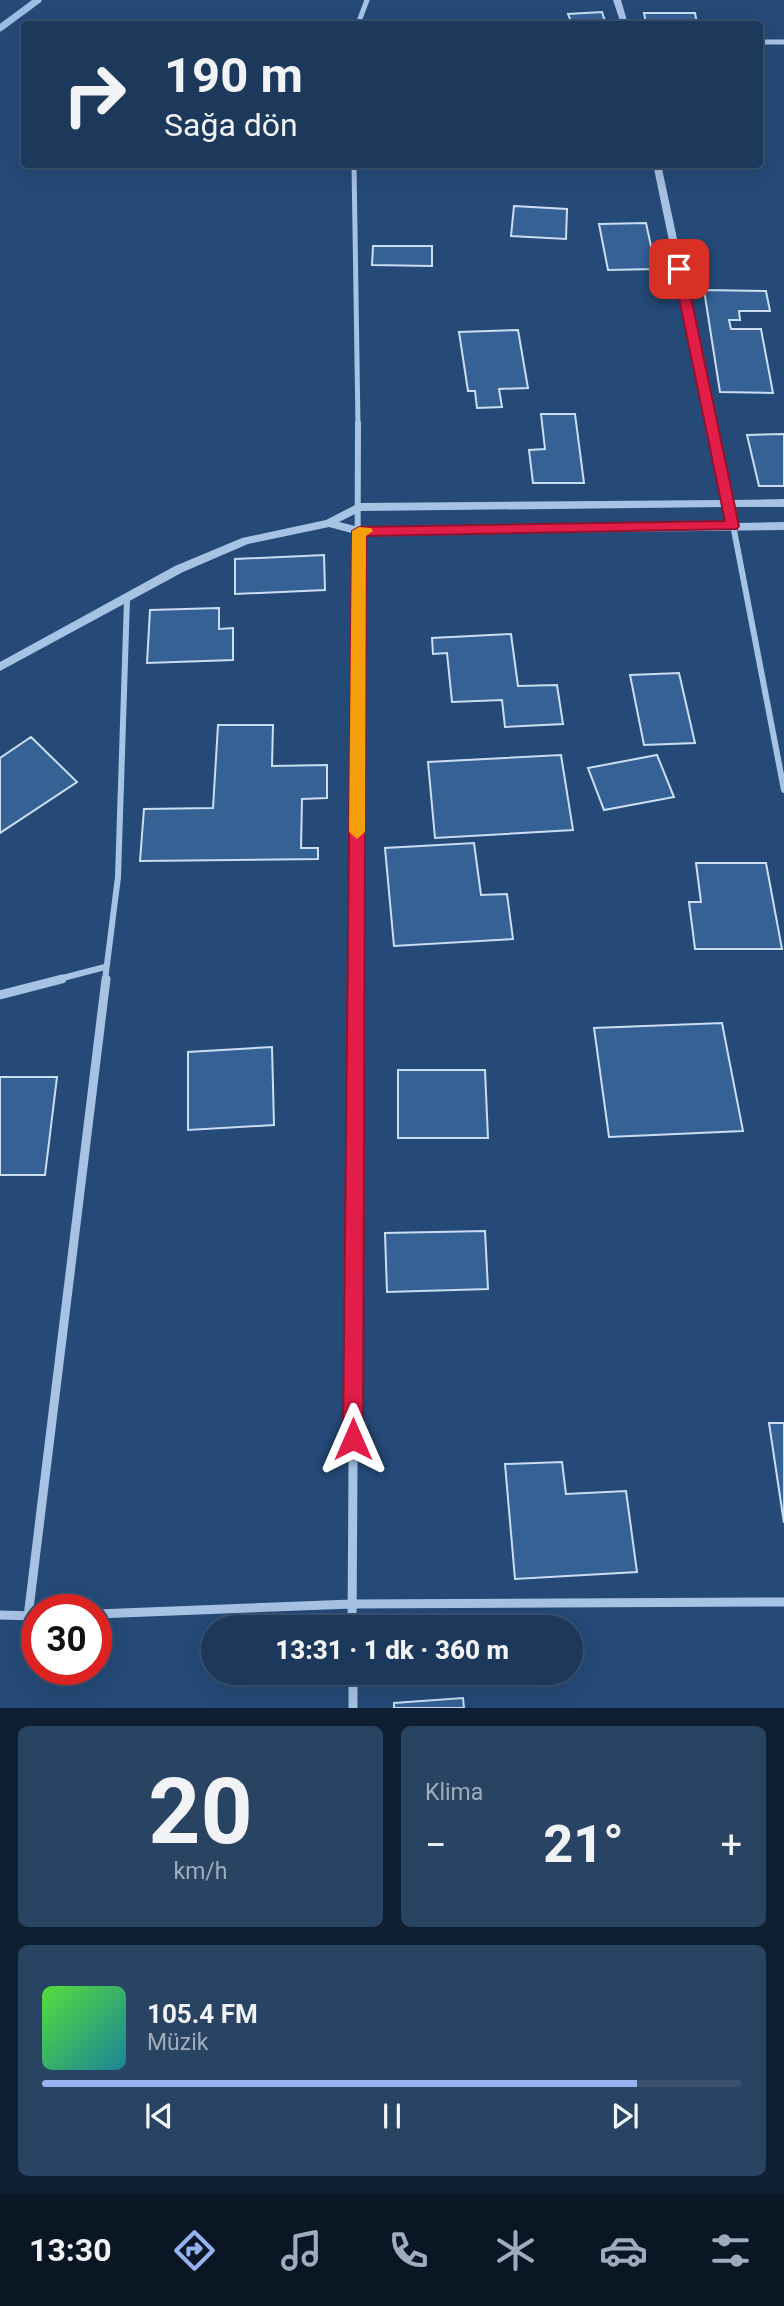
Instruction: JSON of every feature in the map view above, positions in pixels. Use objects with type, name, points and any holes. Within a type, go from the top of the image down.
[{"type":"street","points":[[359,21],[367,0]]},
{"type":"street","points":[[617,0],[624,21]]},
{"type":"street","points":[[763,42],[784,42]]},
{"type":"street","points":[[352,1615],[359,531],[354,168]]},
{"type":"street","points":[[658,168],[729,503],[784,790]]},
{"type":"street","points":[[0,667],[179,569],[246,541],[329,523],[359,507],[784,503]]},
{"type":"street","points":[[329,523],[359,531],[784,526]]},
{"type":"street","points":[[35,1594],[105,967],[118,877],[127,599]]},
{"type":"street","points":[[0,995],[105,967]]},
{"type":"street","points":[[112,1613],[352,1604],[784,1602]]},
{"type":"street","points":[[0,1615],[21,1616]]},
{"type":"street","points":[[353,1685],[353,1707]]},
{"type":"building","points":[[602,12],[605,21],[571,21],[568,14]]},
{"type":"building","points":[[644,13],[695,13],[696,21],[645,21]]},
{"type":"building","points":[[514,206],[567,209],[566,239],[511,236]]},
{"type":"building","points":[[646,223],[656,269],[608,270],[599,224]]},
{"type":"building","points":[[373,246],[432,246],[432,266],[372,265]]},
{"type":"building","points":[[704,290],[766,291],[770,311],[739,311],[740,320],[729,320],[731,329],[761,329],[773,393],[720,392]]},
{"type":"building","points":[[518,330],[528,388],[499,389],[502,407],[477,408],[475,391],[468,391],[459,332]]},
{"type":"building","points":[[541,414],[575,414],[584,483],[533,483],[529,450],[545,449]]},
{"type":"building","points":[[784,434],[784,486],[759,486],[747,435]]},
{"type":"building","points":[[324,555],[325,590],[235,594],[235,559]]},
{"type":"building","points":[[219,608],[219,629],[233,628],[233,660],[147,663],[150,610]]},
{"type":"building","points":[[511,634],[518,686],[557,685],[563,724],[505,727],[502,700],[452,702],[447,653],[433,654],[432,638]]},
{"type":"building","points":[[679,673],[695,743],[644,745],[630,675]]},
{"type":"building","points":[[218,725],[273,725],[272,766],[327,765],[327,798],[302,799],[301,848],[318,848],[318,859],[140,861],[144,809],[213,808]]},
{"type":"building","points":[[31,737],[77,782],[0,833],[0,758]]},
{"type":"building","points":[[561,755],[573,830],[435,838],[428,762]]},
{"type":"building","points":[[657,755],[674,797],[604,810],[588,768]]},
{"type":"building","points":[[474,843],[481,895],[507,894],[513,939],[394,946],[385,848]]},
{"type":"building","points":[[696,863],[766,863],[782,949],[695,949],[689,902],[701,902]]},
{"type":"building","points":[[722,1023],[743,1131],[609,1137],[594,1028]]},
{"type":"building","points":[[272,1047],[274,1125],[188,1130],[188,1052]]},
{"type":"building","points":[[398,1070],[485,1070],[488,1138],[398,1138]]},
{"type":"building","points":[[0,1077],[57,1077],[45,1175],[0,1175]]},
{"type":"building","points":[[485,1231],[488,1289],[387,1292],[385,1233]]},
{"type":"building","points":[[769,1423],[784,1423],[784,1523]]},
{"type":"building","points":[[562,1462],[566,1494],[626,1491],[637,1572],[515,1579],[505,1464]]},
{"type":"building","points":[[463,1698],[464,1708],[394,1708],[394,1703]]},
{"type":"waterway","points":[[0,28],[38,0]]},
{"type":"slow traffic","points":[[357,832],[359,531],[367,531]]},
{"type":"route","points":[[353,1439],[359,531],[733,526],[679,269]]}]
